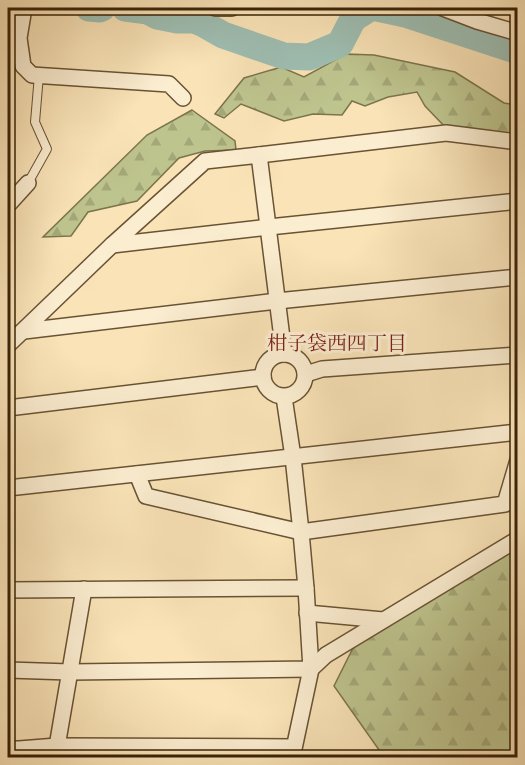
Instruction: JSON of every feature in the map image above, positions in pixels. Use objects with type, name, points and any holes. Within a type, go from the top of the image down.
[{"type":"street","points":[[24,8],[19,38],[23,66],[32,75],[168,84],[183,98]]},
{"type":"street","points":[[215,8],[232,8]]},
{"type":"street","points":[[442,8],[518,33]]},
{"type":"street","points":[[8,345],[112,245],[205,161],[446,133],[518,142]]},
{"type":"street","points":[[259,155],[284,354]]},
{"type":"street","points":[[8,206],[28,183]]},
{"type":"street","points":[[112,245],[518,201]]},
{"type":"street","points":[[24,331],[277,301],[518,277]]},
{"type":"street","points":[[290,354],[301,362],[306,374],[305,381],[297,393],[284,397],[267,389],[263,370],[266,364],[277,355],[290,354]]},
{"type":"street","points":[[306,374],[322,369],[518,355]]},
{"type":"street","points":[[8,408],[263,377]]},
{"type":"street","points":[[8,749],[56,752],[293,752],[311,669],[301,532],[284,397]]},
{"type":"street","points":[[8,488],[518,432]]},
{"type":"street","points":[[137,474],[146,496],[301,532],[504,504],[518,460]]},
{"type":"street","points":[[8,670],[70,672],[311,669],[326,655],[518,539]]},
{"type":"street","points":[[8,590],[306,588]]},
{"type":"street","points":[[56,752],[84,590]]},
{"type":"street","points":[[307,613],[383,620]]},
{"type":"lane","points":[[28,183],[47,149],[35,122],[39,75]]},
{"type":"green space","points":[[346,54],[374,55],[455,72],[504,103],[517,105],[517,135],[449,131],[425,106],[417,92],[388,97],[365,106],[352,101],[342,115],[313,114],[284,121],[241,104],[224,118],[215,114],[244,78],[281,67],[304,77]]},
{"type":"green space","points":[[192,110],[235,141],[236,150],[205,151],[179,158],[137,201],[88,212],[71,236],[43,237],[147,135]]},
{"type":"green space","points":[[517,544],[517,757],[384,757],[334,686],[354,646]]},
{"type":"waterway","points":[[89,8],[102,8]]},
{"type":"waterway","points":[[125,8],[148,11],[157,16],[177,20],[194,20],[223,35],[284,56],[309,57],[340,44],[353,19],[370,8]]},
{"type":"waterway","points":[[377,8],[405,14],[518,51]]},
{"type":"district","name":"柑子袋西四丁目","points":[[337,343]]}]
